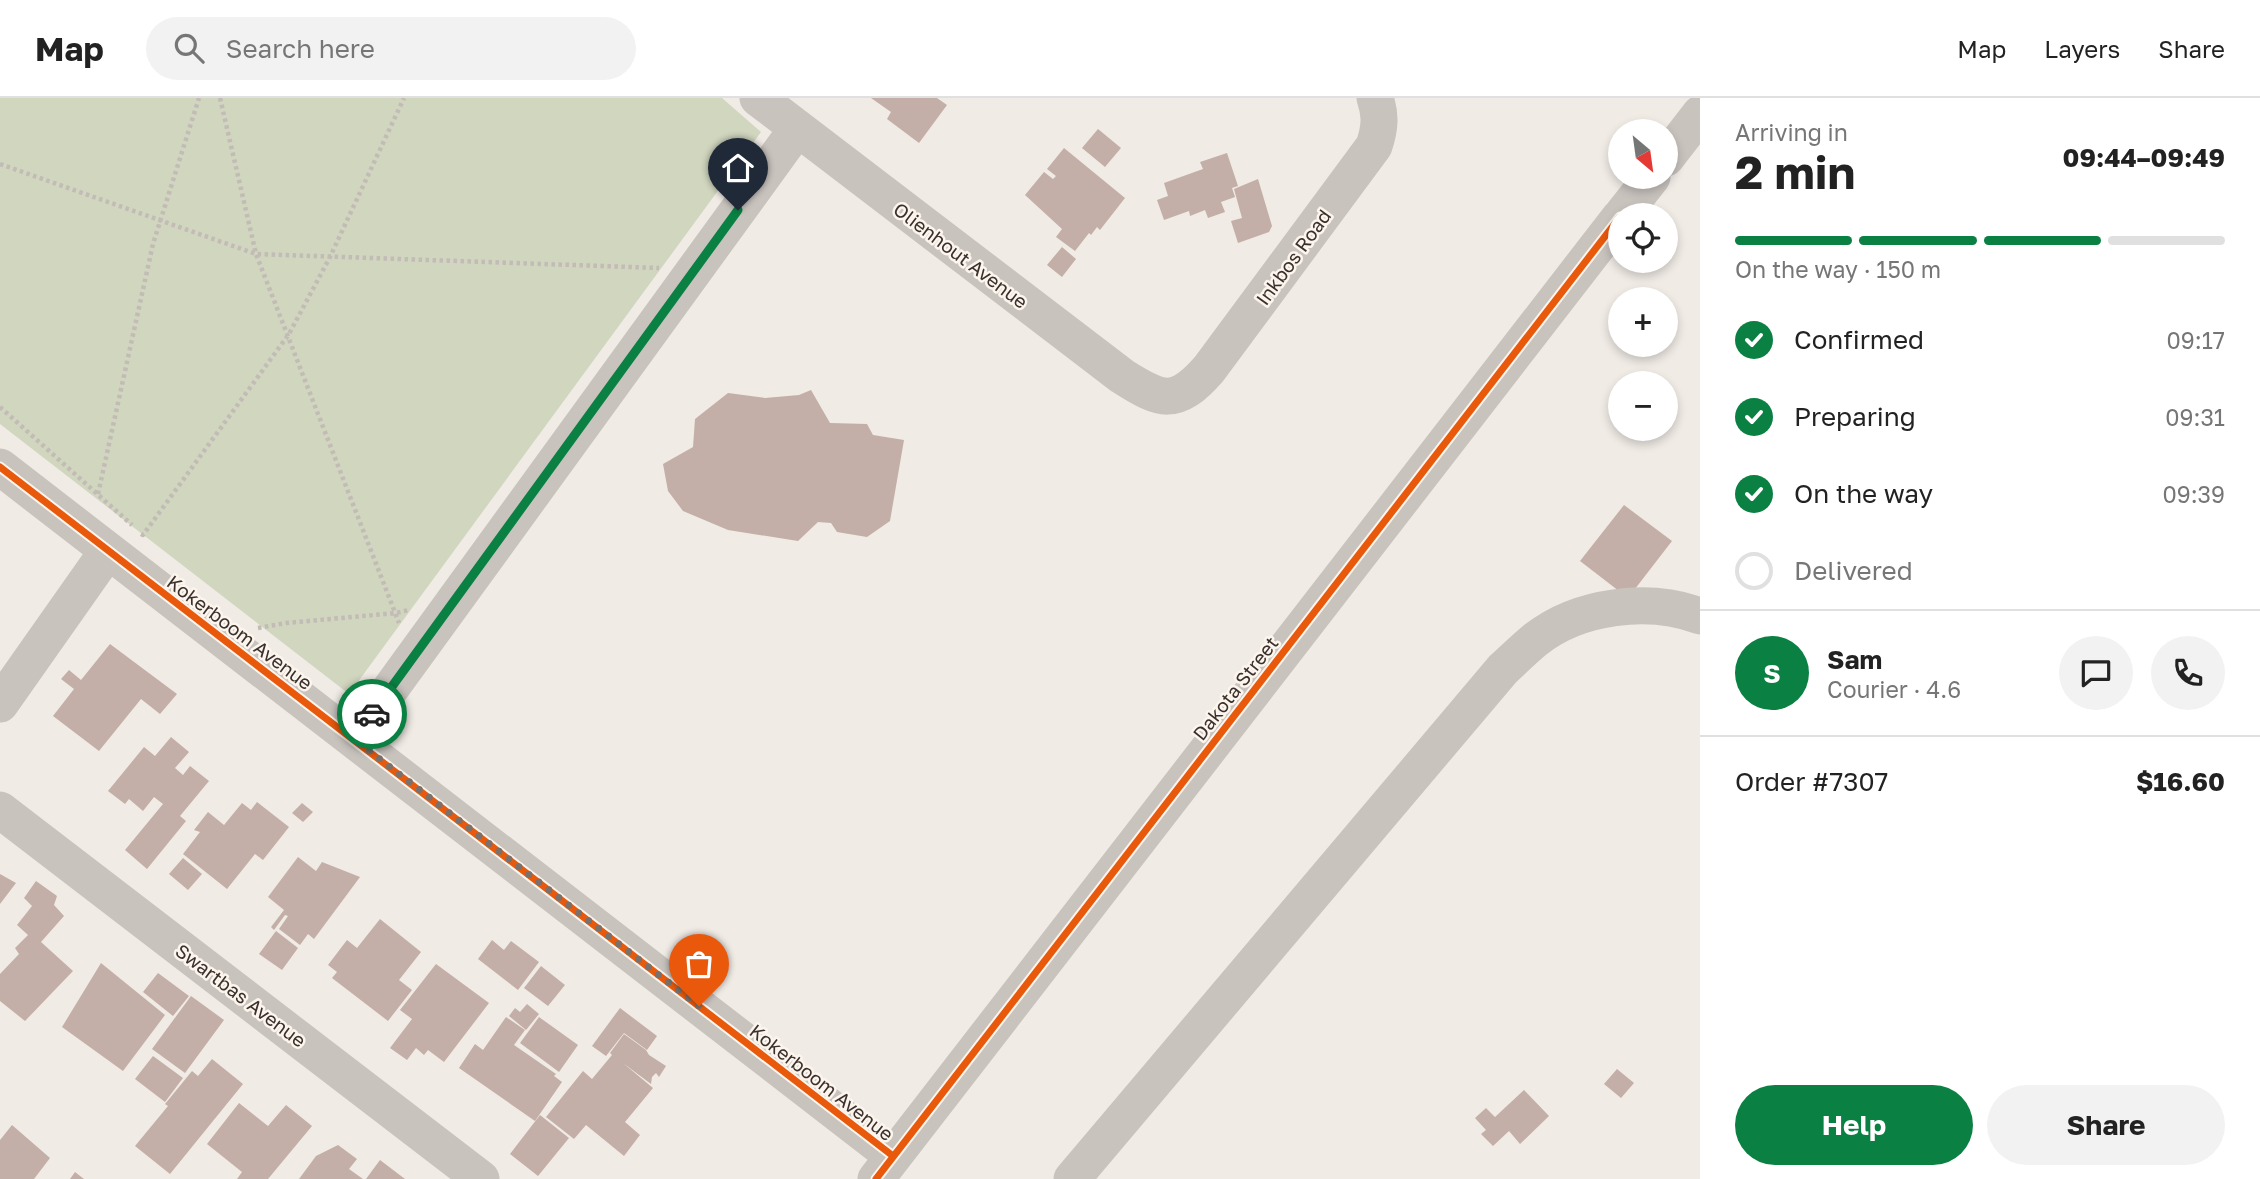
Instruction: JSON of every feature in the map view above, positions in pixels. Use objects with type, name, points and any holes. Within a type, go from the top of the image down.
[{"type":"street","name":"Olienhout Avenue","points":[[758,98],[1122,376],[1147,392],[1172,396]]},
{"type":"street","name":"Inkbos Road","points":[[1172,396],[1183,394],[1209,369],[1374,146],[1380,118],[1375,98]]},
{"type":"street","points":[[1678,142],[1700,114]]},
{"type":"street","points":[[354,739],[797,129]]},
{"type":"street","name":"Dakota Street","points":[[1631,203],[1642,189]]},
{"type":"street","name":"Dakota Street","points":[[884,1168],[1608,233]]},
{"type":"street","name":"Kokerboom Avenue","points":[[0,467],[107,552],[354,739],[884,1168]]},
{"type":"street","points":[[0,704],[107,552]]},
{"type":"street","points":[[1072,1179],[1503,669],[1537,638],[1573,619],[1614,607],[1666,606],[1700,616]]},
{"type":"street","name":"Swartbas Avenue","points":[[0,810],[481,1179]]},
{"type":"path","points":[[98,495],[153,244],[199,98]]},
{"type":"path","points":[[220,98],[256,254],[391,602]]},
{"type":"path","points":[[0,407],[143,535],[289,334],[330,257],[404,98]]},
{"type":"path","points":[[0,164],[256,254],[641,267]]},
{"type":"path","points":[[219,636],[286,623],[396,613],[457,597]]},
{"type":"green space","points":[[0,98],[722,98],[761,132],[349,694],[0,424]]},
{"type":"building","points":[[871,98],[937,98],[947,105],[919,143],[887,119],[891,112]]},
{"type":"building","points":[[1098,129],[1121,148],[1105,167],[1082,148]]},
{"type":"building","points":[[1064,148],[1125,198],[1100,230],[1097,227],[1091,235],[1089,233],[1075,251],[1056,237],[1062,229],[1025,195],[1044,172],[1053,179],[1056,176],[1047,169]]},
{"type":"building","points":[[1227,153],[1238,186],[1232,188],[1235,197],[1221,202],[1225,212],[1208,218],[1205,210],[1190,216],[1189,211],[1164,220],[1157,200],[1168,196],[1164,183],[1203,169],[1200,162]]},
{"type":"building","points":[[1258,179],[1272,226],[1269,232],[1238,243],[1231,221],[1242,218],[1234,189]]},
{"type":"building","points":[[1062,247],[1076,259],[1062,277],[1047,265]]},
{"type":"building","points":[[811,390],[830,423],[867,424],[873,435],[904,440],[890,521],[867,537],[837,532],[831,523],[818,522],[798,541],[728,530],[683,511],[668,491],[663,464],[693,447],[695,419],[728,393],[765,398],[799,395]]},
{"type":"building","points":[[1624,505],[1672,541],[1628,598],[1580,561]]},
{"type":"building","points":[[110,644],[177,694],[160,714],[141,699],[99,751],[53,716],[74,689],[61,679],[69,670],[81,680]]},
{"type":"building","points":[[171,737],[189,752],[175,768],[183,775],[190,766],[209,781],[180,816],[186,821],[147,869],[125,850],[163,804],[154,797],[143,811],[129,799],[125,804],[108,791],[144,747],[155,756]]},
{"type":"building","points":[[257,802],[289,827],[263,860],[255,854],[227,889],[183,854],[200,832],[194,830],[208,812],[224,825],[242,803],[251,810]]},
{"type":"building","points":[[302,803],[313,812],[303,822],[292,813]]},
{"type":"building","points":[[298,857],[316,871],[322,862],[360,877],[314,939],[308,934],[300,945],[279,929],[288,916],[285,915],[274,930],[271,927],[284,910],[268,897]]},
{"type":"building","points":[[183,858],[202,874],[188,890],[169,874]]},
{"type":"building","points":[[0,874],[16,883],[0,904]]},
{"type":"building","points":[[36,881],[57,896],[54,905],[64,916],[41,942],[73,971],[25,1021],[0,1001],[0,974],[19,954],[15,948],[28,935],[17,925],[32,906],[24,898]]},
{"type":"building","points":[[380,919],[421,952],[399,980],[412,990],[388,1021],[332,978],[337,972],[328,965],[347,940],[357,948]]},
{"type":"building","points":[[276,931],[298,948],[282,970],[259,954]]},
{"type":"building","points":[[492,940],[504,950],[511,941],[539,962],[518,990],[478,959]]},
{"type":"building","points":[[101,963],[165,1015],[123,1071],[62,1027]]},
{"type":"building","points":[[436,964],[489,1003],[444,1062],[428,1050],[424,1055],[416,1048],[407,1060],[390,1048],[412,1019],[400,1010]]},
{"type":"building","points":[[541,966],[565,985],[548,1006],[524,988]]},
{"type":"building","points":[[158,973],[189,996],[173,1016],[143,992]]},
{"type":"building","points":[[191,996],[224,1020],[185,1073],[152,1049]]},
{"type":"building","points":[[527,1004],[539,1014],[526,1030],[509,1016],[515,1008],[520,1012]]},
{"type":"building","points":[[620,1008],[657,1036],[647,1050],[624,1033],[606,1056],[592,1046]]},
{"type":"building","points":[[506,1017],[525,1030],[514,1045],[556,1074],[554,1076],[562,1082],[535,1121],[459,1068],[475,1044],[483,1050]]},
{"type":"building","points":[[539,1017],[578,1045],[559,1072],[520,1043]]},
{"type":"building","points":[[624,1034],[666,1066],[659,1077],[656,1073],[652,1077],[651,1084],[623,1063],[653,1088],[625,1122],[640,1135],[624,1156],[586,1125],[574,1139],[546,1117],[583,1071],[592,1079],[612,1055],[610,1053]]},
{"type":"building","points":[[153,1056],[183,1078],[165,1102],[135,1079]]},
{"type":"building","points":[[212,1059],[243,1084],[170,1174],[135,1146],[192,1071],[198,1076]]},
{"type":"building","points":[[1617,1069],[1634,1083],[1621,1098],[1604,1084]]},
{"type":"building","points":[[1524,1090],[1549,1116],[1520,1144],[1509,1131],[1493,1146],[1481,1134],[1486,1130],[1475,1118],[1486,1108],[1495,1117]]},
{"type":"building","points":[[239,1103],[268,1126],[286,1105],[312,1126],[268,1179],[237,1179],[242,1172],[207,1144]]},
{"type":"building","points":[[540,1115],[569,1138],[538,1176],[510,1154]]},
{"type":"building","points":[[12,1125],[50,1158],[34,1179],[0,1179],[0,1140]]},
{"type":"building","points":[[338,1145],[357,1159],[349,1169],[363,1179],[299,1179],[316,1156]]},
{"type":"building","points":[[380,1160],[405,1179],[366,1179]]},
{"type":"building","points":[[75,1172],[84,1179],[70,1179]]},
{"type":"cycle path","points":[[876,1179],[1608,233]]},
{"type":"cycle path","points":[[0,467],[893,1156]]},
{"type":"way so far","points":[[372,714],[354,739],[699,1006]]},
{"type":"route","points":[[372,714],[738,210]]}]
